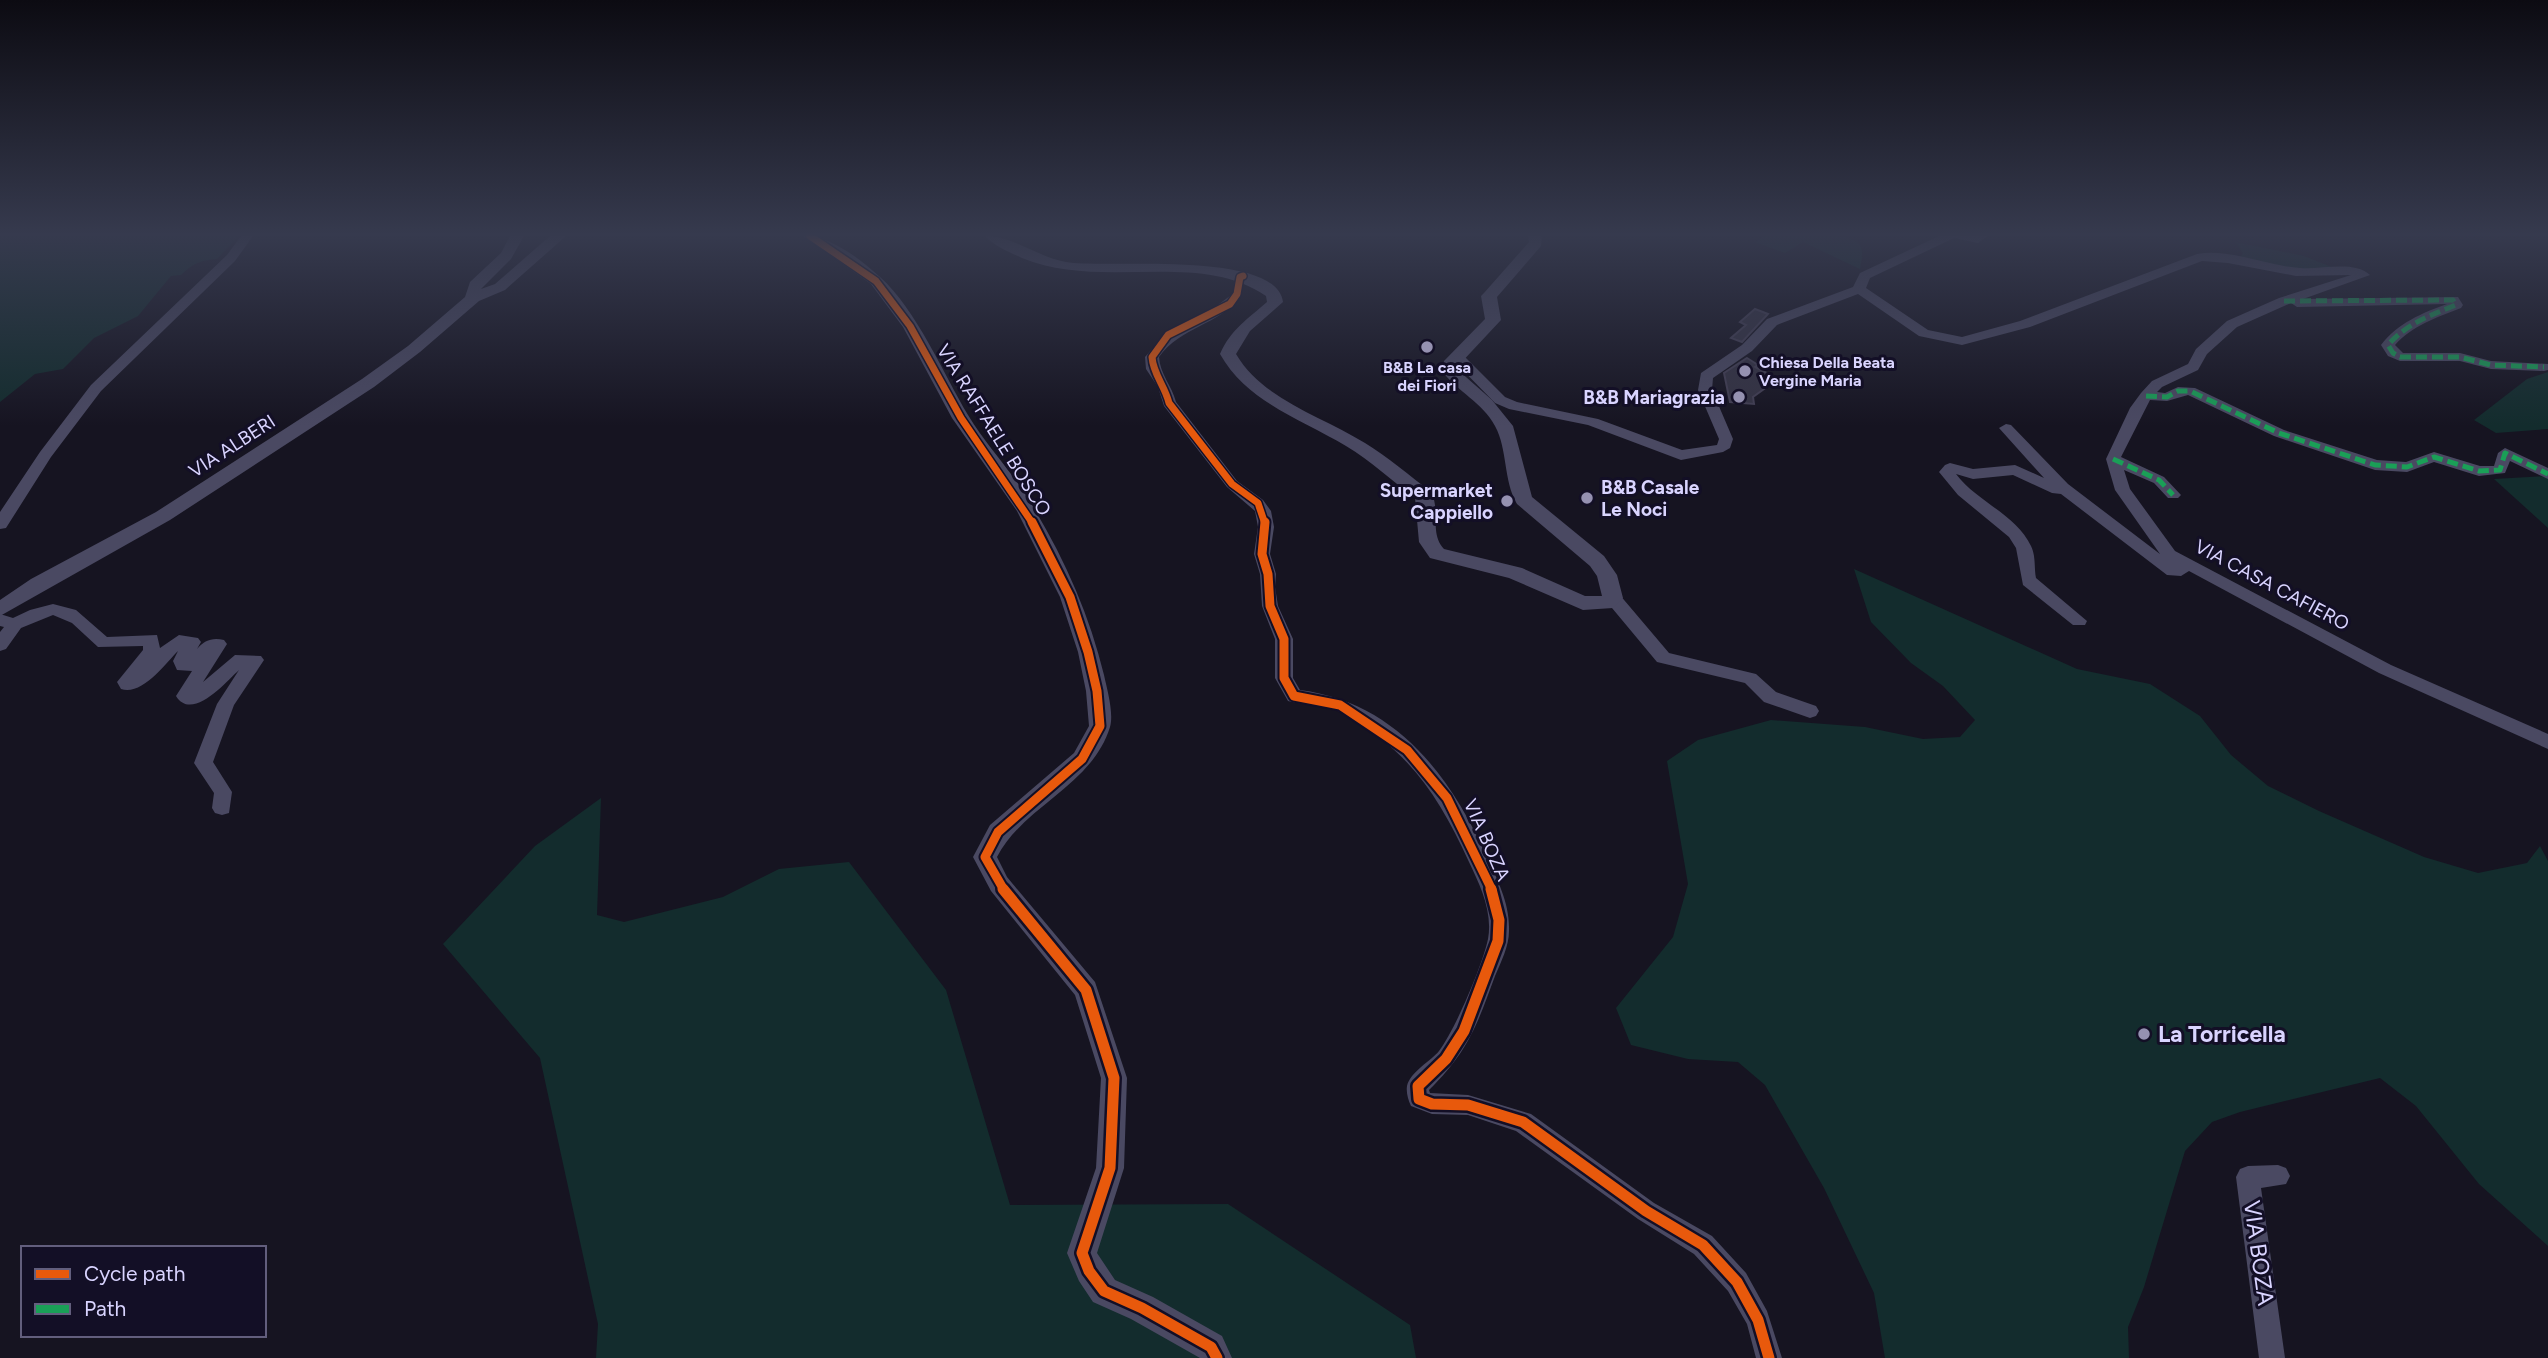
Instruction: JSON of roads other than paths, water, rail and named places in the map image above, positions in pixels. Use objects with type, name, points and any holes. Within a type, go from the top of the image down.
[{"type":"street","points":[[0,524],[45,455],[96,388],[188,299]]},
{"type":"street","name":"VIA ALBERI","points":[[0,609],[38,584],[163,516],[368,383],[414,349],[471,299]]},
{"type":"street","name":"VIA RAFFAELE BOSCO","points":[[890,299],[910,326],[961,418],[1026,510],[1070,597],[1097,691],[1100,726],[1082,759],[998,832],[985,857],[999,884],[1086,990],[1114,1078],[1110,1168],[1082,1253],[1089,1272],[1104,1291],[1142,1308],[1211,1347],[1217,1358]]},
{"type":"street","name":"VIA BOZA","points":[[1232,299],[1223,308],[1168,335],[1152,356],[1153,369],[1165,387],[1169,403],[1186,426],[1208,450],[1232,484],[1258,503],[1263,511],[1266,527],[1262,554],[1268,574],[1270,606],[1284,639],[1286,654],[1282,668],[1288,686],[1294,696],[1340,704],[1392,736],[1433,775],[1462,822],[1489,882],[1501,926],[1498,941],[1464,1031],[1446,1059],[1418,1086],[1419,1100],[1432,1104],[1468,1105],[1523,1122],[1646,1211],[1703,1245],[1737,1282],[1758,1320],[1769,1358]]},
{"type":"street","points":[[1275,299],[1268,310],[1253,318],[1234,341],[1228,354],[1233,368],[1314,424],[1351,441],[1424,496],[1427,505],[1425,531],[1429,547],[1452,560],[1478,563],[1515,573],[1583,603],[1606,603],[1613,598]]},
{"type":"street","points":[[1490,299],[1493,320],[1450,365],[1450,371],[1492,408],[1505,427],[1519,490],[1524,500],[1597,561],[1607,575],[1613,598],[1663,658],[1750,678],[1770,697],[1810,711]]},
{"type":"street","points":[[1457,357],[1500,400],[1514,406],[1593,422],[1681,454],[1705,452],[1723,448],[1726,439],[1705,390],[1706,376],[1747,348],[1772,322],[1824,299]]},
{"type":"street","points":[[1882,299],[1924,333],[1952,341],[1962,341],[2025,324],[2090,299]]},
{"type":"street","points":[[2167,553],[2123,491],[2113,459],[2137,408],[2158,384],[2193,367],[2201,352],[2232,324],[2289,299]]},
{"type":"street","points":[[2284,301],[2453,300],[2456,305],[2426,317],[2396,334],[2388,345],[2393,353],[2400,356],[2460,357],[2491,365],[2544,367]]},
{"type":"street","points":[[2146,396],[2167,397],[2178,391],[2190,391],[2280,433],[2375,465],[2407,467],[2434,457],[2479,471],[2500,470],[2505,453],[2548,474]]},
{"type":"street","name":"VIA CASA CAFIERO","points":[[2006,428],[2028,456],[2080,499],[2173,571],[2181,571],[2167,553]]},
{"type":"street","points":[[2113,459],[2159,480],[2173,495]]},
{"type":"street","points":[[2079,621],[2029,581],[2023,545],[2006,525],[1973,499],[1947,472],[1950,468],[1973,474],[2015,471],[2080,499]]},
{"type":"street","name":"VIA CASA CAFIERO","points":[[2167,553],[2385,668],[2548,742]]},
{"type":"street","points":[[0,645],[8,622],[39,611],[55,609],[71,612],[104,643],[151,639],[152,650],[126,682],[127,685],[136,681],[179,641],[192,642],[182,661],[183,666],[193,665],[209,646],[218,644],[185,696],[190,699],[199,695],[241,659],[255,660],[226,704],[203,762],[223,792],[222,808]]},
{"type":"street","name":"VIA BOZA","points":[[2272,1358],[2248,1178],[2278,1176]]},
{"type":"place","name":"B&B La casa dei Fiori","points":[[1427,347]]},
{"type":"place","name":"Chiesa Della Beata Vergine Maria","points":[[1745,371]]},
{"type":"place","name":"B&B Mariagrazia","points":[[1739,397]]},
{"type":"place","name":"B&B Casale Le Noci","points":[[1587,498]]},
{"type":"place","name":"Supermarket Cappiello","points":[[1507,501]]},
{"type":"place","name":"La Torricella","points":[[2144,1034]]}]
